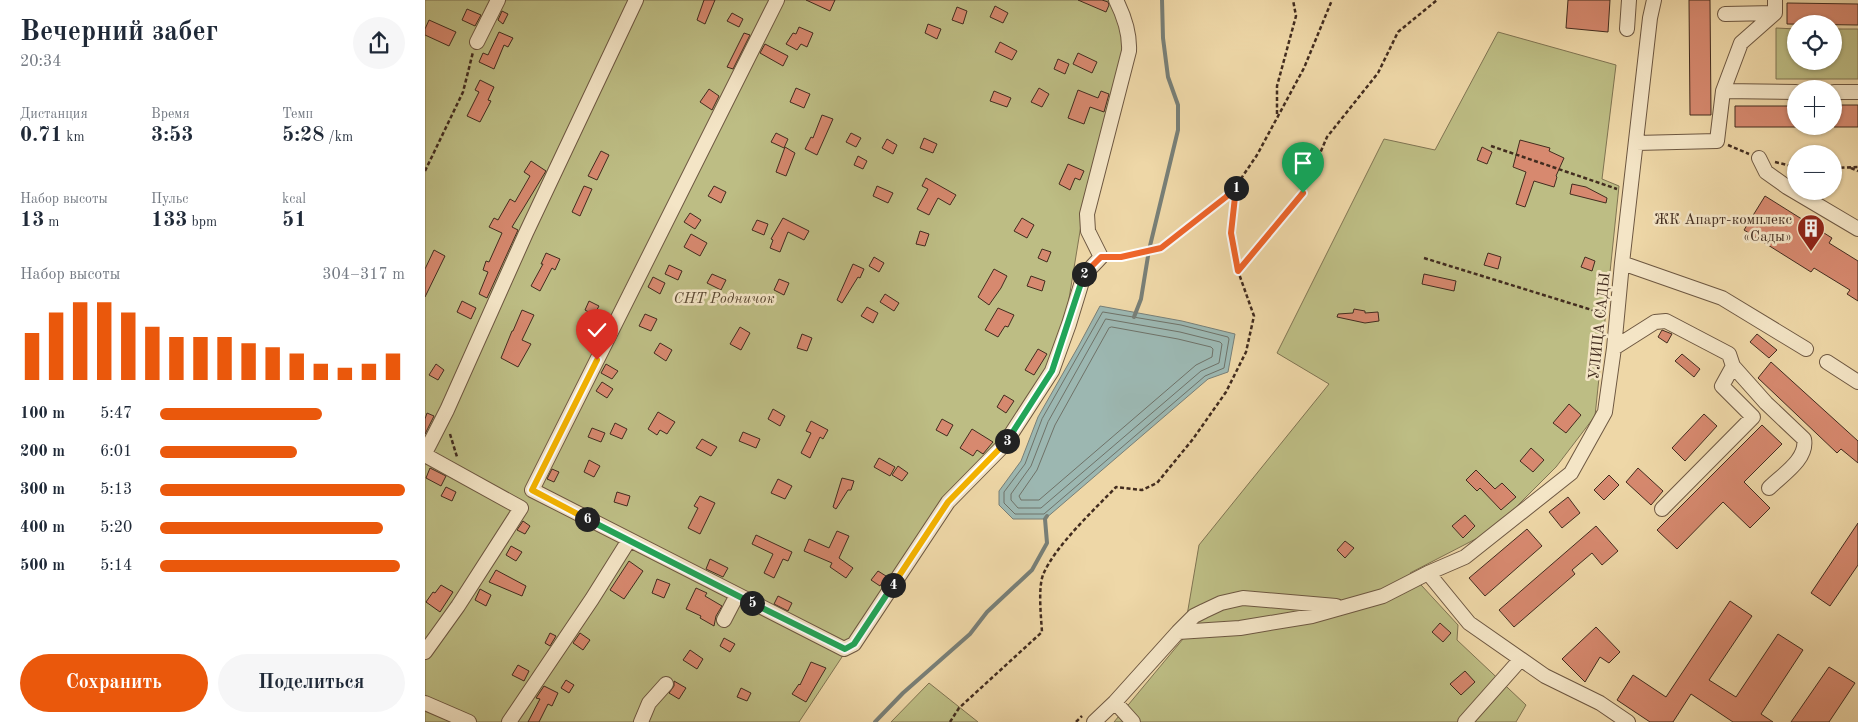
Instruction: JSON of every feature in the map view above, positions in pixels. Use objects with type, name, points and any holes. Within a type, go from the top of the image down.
[{"type":"street","points":[[477,42],[498,0]]},
{"type":"street","points":[[425,652],[458,606],[521,508],[425,454],[447,410],[526,233],[636,0]]},
{"type":"street","points":[[777,0],[532,490],[845,649],[854,644],[948,502],[1004,445],[1052,371],[1084,275],[1101,257],[1088,231],[1087,214],[1129,51],[1130,41],[1124,16],[1116,0]]},
{"type":"street","points":[[1627,29],[1629,0]]},
{"type":"street","name":"УЛИЦА САДЫ","points":[[1177,632],[1240,628],[1312,616],[1383,596],[1465,557],[1571,473],[1605,412],[1614,348],[1650,18],[1654,0]]},
{"type":"street","points":[[1636,143],[1717,142],[1723,91],[1741,43],[1775,7]]},
{"type":"street","points":[[1725,14],[1775,7]]},
{"type":"street","points":[[1723,91],[1787,92]]},
{"type":"street","points":[[1842,92],[1858,92]]},
{"type":"street","points":[[1759,158],[1766,172],[1787,187],[1858,229]]},
{"type":"street","points":[[1622,262],[1723,298],[1806,349]]},
{"type":"street","points":[[1614,348],[1655,322],[1666,321],[1729,354],[1733,366],[1766,403],[1804,439],[1806,447],[1803,455],[1769,488]]},
{"type":"street","points":[[1827,362],[1858,382]]},
{"type":"street","points":[[1733,366],[1722,386],[1753,416]]},
{"type":"street","points":[[1662,509],[1766,403]]},
{"type":"street","points":[[509,722],[592,599],[629,540]]},
{"type":"street","points":[[1428,573],[1469,623],[1545,676],[1600,703],[1628,722]]},
{"type":"street","points":[[724,620],[737,595]]},
{"type":"street","points":[[1093,722],[1115,702],[1177,632],[1194,616],[1221,603],[1243,598],[1349,607]]},
{"type":"street","points":[[1465,722],[1520,660]]},
{"type":"street","points":[[641,722],[649,703],[666,684]]},
{"type":"street","points":[[1115,702],[1133,722]]},
{"type":"street","points":[[425,703],[469,722]]},
{"type":"path","points":[[1277,116],[1277,86],[1296,16],[1293,0]]},
{"type":"path","points":[[1101,257],[1121,257],[1161,248],[1226,197],[1236,186],[1257,155],[1304,68],[1332,0]]},
{"type":"path","points":[[1238,271],[1303,193],[1327,137],[1378,73],[1398,32],[1437,0]]},
{"type":"path","points":[[425,171],[463,92],[477,42]]},
{"type":"path","points":[[1491,146],[1631,193]]},
{"type":"path","points":[[1842,168],[1858,167]]},
{"type":"path","points":[[1851,168],[1858,172]]},
{"type":"path","points":[[950,722],[959,708],[1042,632],[1043,576],[1052,558],[1077,528],[1116,486],[1142,490],[1157,483],[1193,439],[1226,392],[1246,352],[1254,316],[1238,271],[1231,233],[1236,186]]},
{"type":"path","points":[[1424,258],[1616,318]]},
{"type":"path","points":[[447,410],[450,438],[456,456],[461,460]]},
{"type":"green space","name":"СНТ Родничок","points":[[425,0],[1111,0],[1129,40],[1083,213],[1066,317],[1044,378],[997,445],[957,483],[799,722],[425,722]]},
{"type":"green space","points":[[1776,28],[1787,29],[1787,70],[1842,70],[1842,29],[1858,29],[1858,79],[1776,79]]},
{"type":"green space","points":[[1498,32],[1616,65],[1602,179],[1619,186],[1595,416],[1556,467],[1493,530],[1410,573],[1458,625],[1457,640],[1526,705],[1516,722],[1114,722],[1183,639],[1199,545],[1329,384],[1277,353],[1384,139],[1435,150]]},
{"type":"green space","points":[[929,683],[978,722],[891,722]]},
{"type":"water","points":[[1100,306],[1182,321],[1235,334],[1228,372],[1208,379],[1045,519],[1013,519],[999,505],[999,491],[1021,461],[1038,417]]},
{"type":"building","points":[[704,0],[715,0],[705,24],[697,20]]},
{"type":"building","points":[[806,0],[835,0],[830,11]]},
{"type":"building","points":[[1078,0],[1102,0],[1108,2],[1109,5],[1106,12]]},
{"type":"building","points":[[1568,0],[1610,0],[1608,32],[1566,28]]},
{"type":"building","points":[[1689,0],[1710,0],[1711,115],[1690,115]]},
{"type":"building","points":[[1787,3],[1858,4],[1858,25],[1842,25],[1842,15],[1787,15]]},
{"type":"building","points":[[995,6],[1008,13],[1003,23],[990,17]]},
{"type":"building","points":[[957,7],[967,11],[963,24],[952,20]]},
{"type":"building","points":[[467,9],[481,15],[475,26],[462,20]]},
{"type":"building","points":[[502,11],[508,14],[503,24],[498,20]]},
{"type":"building","points":[[732,13],[743,19],[739,27],[727,21]]},
{"type":"building","points":[[429,20],[456,32],[449,46],[425,35],[425,29]]},
{"type":"building","points":[[928,24],[941,29],[937,39],[925,33]]},
{"type":"building","points":[[799,27],[813,33],[807,47],[801,44],[797,50],[786,44],[793,33],[796,34]]},
{"type":"building","points":[[499,32],[513,38],[508,47],[504,45],[494,69],[479,62],[483,53],[488,55]]},
{"type":"building","points":[[744,33],[750,35],[733,69],[727,67]]},
{"type":"building","points":[[1000,42],[1017,51],[1012,60],[995,52]]},
{"type":"building","points":[[765,44],[788,56],[783,66],[760,53]]},
{"type":"building","points":[[1078,53],[1097,62],[1092,73],[1073,64]]},
{"type":"building","points":[[1058,59],[1069,64],[1065,74],[1054,69]]},
{"type":"building","points":[[480,80],[494,87],[488,100],[491,101],[480,122],[467,116],[479,92],[475,90]]},
{"type":"building","points":[[796,88],[810,94],[804,108],[790,102]]},
{"type":"building","points":[[1039,88],[1049,94],[1042,107],[1031,102]]},
{"type":"building","points":[[709,89],[719,96],[712,110],[700,102]]},
{"type":"building","points":[[1078,90],[1098,98],[1101,91],[1109,94],[1104,112],[1090,107],[1084,124],[1068,118]]},
{"type":"building","points":[[994,91],[1011,98],[1007,107],[990,101]]},
{"type":"building","points":[[1842,105],[1858,105],[1858,127],[1842,127]]},
{"type":"building","points":[[1735,106],[1787,106],[1787,127],[1735,127]]},
{"type":"building","points":[[822,115],[833,119],[817,155],[805,149],[811,137],[813,138]]},
{"type":"building","points":[[776,133],[788,139],[784,148],[771,142]]},
{"type":"building","points":[[851,133],[861,138],[856,147],[846,142]]},
{"type":"building","points":[[924,138],[937,144],[933,153],[920,148]]},
{"type":"building","points":[[887,139],[897,145],[893,154],[882,148]]},
{"type":"building","points":[[1520,140],[1550,148],[1549,151],[1564,158],[1556,176],[1554,187],[1534,181],[1525,207],[1516,204],[1526,172],[1513,167]]},
{"type":"building","points":[[785,147],[795,153],[786,176],[776,172]]},
{"type":"building","points":[[1482,147],[1492,152],[1487,164],[1477,160]]},
{"type":"building","points":[[601,151],[609,155],[597,180],[588,176]]},
{"type":"building","points":[[858,156],[867,161],[863,169],[854,165]]},
{"type":"building","points":[[531,161],[546,171],[512,227],[518,230],[487,298],[479,294],[488,272],[483,270],[486,261],[489,262],[502,233],[489,227],[494,218],[498,220],[510,199],[515,202],[530,176],[524,172]]},
{"type":"building","points":[[1068,164],[1084,171],[1080,180],[1075,178],[1070,190],[1059,184]]},
{"type":"building","points":[[926,178],[956,195],[950,205],[938,198],[929,215],[917,209],[928,189],[922,186]]},
{"type":"building","points":[[1572,184],[1586,187],[1607,198],[1606,203],[1570,194]]},
{"type":"building","points":[[584,186],[592,189],[580,216],[572,212]]},
{"type":"building","points":[[714,186],[726,192],[721,203],[708,196]]},
{"type":"building","points":[[877,186],[893,193],[888,203],[873,196]]},
{"type":"building","name":"ЖК Апарт-комплекс «Сады»","points":[[1765,196],[1832,238],[1829,243],[1858,261],[1858,301],[1847,294],[1850,290],[1814,268],[1811,272],[1744,230]]},
{"type":"building","points":[[690,213],[701,220],[695,229],[684,222]]},
{"type":"building","points":[[783,218],[809,231],[804,240],[788,232],[780,252],[770,248],[773,240],[771,239]]},
{"type":"building","points":[[1022,218],[1034,225],[1027,238],[1014,231]]},
{"type":"building","points":[[757,220],[768,224],[764,235],[752,230]]},
{"type":"building","points":[[920,231],[929,234],[925,246],[916,244]]},
{"type":"building","points":[[691,234],[707,243],[700,256],[684,247]]},
{"type":"building","points":[[1042,249],[1051,252],[1047,262],[1038,258]]},
{"type":"building","points":[[434,250],[445,256],[425,297],[425,269]]},
{"type":"building","points":[[546,253],[560,259],[555,270],[552,268],[540,291],[531,286],[543,264],[541,264]]},
{"type":"building","points":[[1488,253],[1501,257],[1498,269],[1484,265]]},
{"type":"building","points":[[874,257],[884,263],[879,272],[869,266]]},
{"type":"building","points":[[1585,257],[1595,261],[1592,271],[1581,267]]},
{"type":"building","points":[[853,264],[864,269],[860,278],[858,277],[842,303],[837,300]]},
{"type":"building","points":[[669,265],[682,271],[678,280],[665,274]]},
{"type":"building","points":[[994,269],[1007,276],[989,305],[978,297]]},
{"type":"building","points":[[712,274],[726,280],[721,290],[707,283]]},
{"type":"building","points":[[1424,274],[1456,281],[1454,291],[1422,284]]},
{"type":"building","points":[[1031,276],[1045,281],[1042,291],[1027,286]]},
{"type":"building","points":[[653,277],[665,283],[660,294],[648,287]]},
{"type":"building","points":[[779,279],[789,283],[784,295],[774,290]]},
{"type":"building","points":[[885,294],[899,303],[894,311],[880,302]]},
{"type":"building","points":[[462,301],[476,308],[471,319],[457,312]]},
{"type":"building","points":[[589,301],[599,306],[594,315],[585,310]]},
{"type":"building","points":[[867,307],[878,313],[873,323],[861,316]]},
{"type":"building","points":[[998,308],[1014,315],[1008,327],[1005,326],[998,337],[985,330]]},
{"type":"building","points":[[1354,309],[1365,311],[1365,313],[1378,312],[1379,321],[1365,323],[1337,317],[1338,314],[1353,313]]},
{"type":"building","points":[[522,310],[534,315],[522,340],[531,344],[518,367],[501,358]]},
{"type":"building","points":[[645,314],[657,319],[651,331],[639,326]]},
{"type":"building","points":[[740,327],[750,333],[741,350],[730,344]]},
{"type":"building","points":[[1662,330],[1672,334],[1667,343],[1658,337]]},
{"type":"building","points":[[802,334],[812,338],[807,351],[797,348]]},
{"type":"building","points":[[1757,334],[1777,350],[1769,358],[1750,342]]},
{"type":"building","points":[[660,343],[672,350],[666,361],[654,353]]},
{"type":"building","points":[[1038,349],[1047,354],[1034,375],[1025,370]]},
{"type":"building","points":[[1682,354],[1700,369],[1694,377],[1675,361]]},
{"type":"building","points":[[1771,362],[1858,441],[1858,463],[1841,449],[1837,453],[1758,378]]},
{"type":"building","points":[[436,364],[444,370],[438,380],[429,375]]},
{"type":"building","points":[[606,364],[618,371],[612,379],[601,373]]},
{"type":"building","points":[[602,382],[613,389],[607,398],[596,391]]},
{"type":"building","points":[[1004,395],[1014,401],[1006,413],[997,407]]},
{"type":"building","points":[[1569,404],[1581,415],[1566,433],[1553,423]]},
{"type":"building","points":[[773,409],[785,416],[780,426],[768,419]]},
{"type":"building","points":[[658,412],[675,422],[667,434],[660,430],[657,435],[648,429]]},
{"type":"building","points":[[427,413],[434,416],[425,434],[425,419]]},
{"type":"building","points":[[1704,414],[1717,426],[1685,461],[1672,448]]},
{"type":"building","points":[[942,419],[953,425],[947,436],[936,430]]},
{"type":"building","points":[[811,421],[828,430],[823,439],[820,437],[810,458],[801,453],[811,433],[806,431]]},
{"type":"building","points":[[615,423],[627,429],[622,439],[610,434]]},
{"type":"building","points":[[1762,425],[1782,444],[1744,482],[1770,508],[1750,528],[1723,502],[1677,549],[1657,530]]},
{"type":"building","points":[[592,428],[605,433],[601,442],[588,437]]},
{"type":"building","points":[[972,429],[993,442],[983,454],[977,450],[973,456],[960,448]]},
{"type":"building","points":[[743,432],[760,439],[756,448],[739,441]]},
{"type":"building","points":[[702,439],[717,447],[711,456],[696,448]]},
{"type":"building","points":[[1531,448],[1544,460],[1533,472],[1520,461]]},
{"type":"building","points":[[879,458],[895,467],[890,476],[874,467]]},
{"type":"building","points":[[589,460],[600,466],[594,477],[584,472]]},
{"type":"building","points":[[898,466],[908,473],[902,481],[892,475]]},
{"type":"building","points":[[430,468],[446,476],[441,486],[426,478]]},
{"type":"building","points":[[1638,468],[1663,491],[1651,505],[1626,482]]},
{"type":"building","points":[[552,469],[559,472],[554,482],[547,479]]},
{"type":"building","points":[[1476,470],[1495,489],[1502,483],[1516,497],[1501,510],[1480,488],[1477,491],[1466,480]]},
{"type":"building","points":[[1609,475],[1619,485],[1604,500],[1594,490]]},
{"type":"building","points":[[842,478],[854,481],[851,490],[848,490],[836,509],[833,507]]},
{"type":"building","points":[[778,479],[792,486],[785,499],[771,493]]},
{"type":"building","points":[[446,487],[456,492],[452,501],[441,496]]},
{"type":"building","points":[[617,492],[630,496],[627,506],[614,502]]},
{"type":"building","points":[[700,496],[715,503],[700,534],[688,528],[698,508],[694,506]]},
{"type":"building","points":[[1568,497],[1580,513],[1562,528],[1549,512]]},
{"type":"building","points":[[1465,515],[1475,526],[1463,538],[1452,526]]},
{"type":"building","points":[[523,521],[530,526],[525,534],[517,530]]},
{"type":"building","points":[[1858,523],[1858,565],[1830,606],[1811,593]]},
{"type":"building","points":[[1596,526],[1618,551],[1602,565],[1592,553],[1572,570],[1575,574],[1514,627],[1499,610]]},
{"type":"building","points":[[1527,529],[1542,546],[1485,596],[1469,578]]},
{"type":"building","points":[[837,531],[849,536],[839,558],[853,568],[846,578],[830,567],[832,563],[804,551],[809,539],[829,548]]},
{"type":"building","points":[[756,535],[792,552],[788,561],[783,559],[774,578],[764,573],[773,554],[752,544]]},
{"type":"building","points":[[1345,541],[1354,548],[1345,558],[1337,550]]},
{"type":"building","points":[[511,546],[522,552],[516,561],[506,555]]},
{"type":"building","points":[[710,559],[728,568],[723,577],[706,569]]},
{"type":"building","points":[[629,561],[643,571],[624,599],[610,590]]},
{"type":"building","points":[[496,570],[526,586],[522,596],[489,582]]},
{"type":"building","points":[[878,571],[886,576],[880,586],[871,580]]},
{"type":"building","points":[[657,579],[670,584],[664,598],[652,593]]},
{"type":"building","points":[[441,585],[453,592],[440,612],[426,602]]},
{"type":"building","points":[[696,588],[707,593],[705,596],[722,606],[716,616],[714,626],[700,618],[701,616],[686,609]]},
{"type":"building","points":[[480,589],[491,595],[486,606],[475,600]]},
{"type":"building","points":[[778,596],[792,603],[788,611],[774,604]]},
{"type":"building","points":[[1730,601],[1752,616],[1709,680],[1736,697],[1778,634],[1803,650],[1761,714],[1773,722],[1733,722],[1691,694],[1673,722],[1650,722],[1617,700],[1633,675],[1666,697]]},
{"type":"building","points":[[1440,623],[1451,633],[1443,642],[1432,632]]},
{"type":"building","points":[[1596,627],[1620,652],[1609,663],[1600,657],[1585,682],[1562,659]]},
{"type":"building","points":[[550,633],[556,636],[550,646],[545,643]]},
{"type":"building","points":[[580,633],[590,640],[583,650],[573,643]]},
{"type":"building","points":[[724,638],[735,644],[730,652],[720,646]]},
{"type":"building","points":[[690,650],[703,659],[697,669],[683,660]]},
{"type":"building","points":[[811,662],[826,668],[806,702],[792,694],[800,685]]},
{"type":"building","points":[[518,665],[529,671],[524,681],[512,675]]},
{"type":"building","points":[[1829,667],[1855,683],[1829,722],[1791,722]]},
{"type":"building","points":[[1465,671],[1475,682],[1461,695],[1450,684]]},
{"type":"building","points":[[566,680],[574,685],[569,693],[561,688]]},
{"type":"building","points":[[674,681],[686,688],[679,699],[669,693],[674,686]]},
{"type":"building","points":[[544,686],[558,693],[552,706],[548,704],[539,722],[528,722],[540,699],[536,698]]},
{"type":"building","points":[[741,688],[751,693],[747,701],[737,697]]},
{"type":"waterway","points":[[1134,317],[1141,299],[1149,250],[1178,130],[1178,105],[1168,77],[1163,38],[1162,0]]},
{"type":"waterway","points":[[875,722],[903,693],[970,634],[987,612],[1032,570],[1047,543],[1045,519],[1047,516]]},
{"type":"place","name":"ЖК Апарт-комплекс «Сады»","points":[[1811,252]]},
{"type":"route","points":[[597,360],[532,490],[845,649],[854,644],[948,502],[1004,445],[1052,371],[1084,275],[1101,257],[1121,257],[1161,248],[1226,197],[1236,186],[1231,233],[1238,271],[1303,193]]}]
